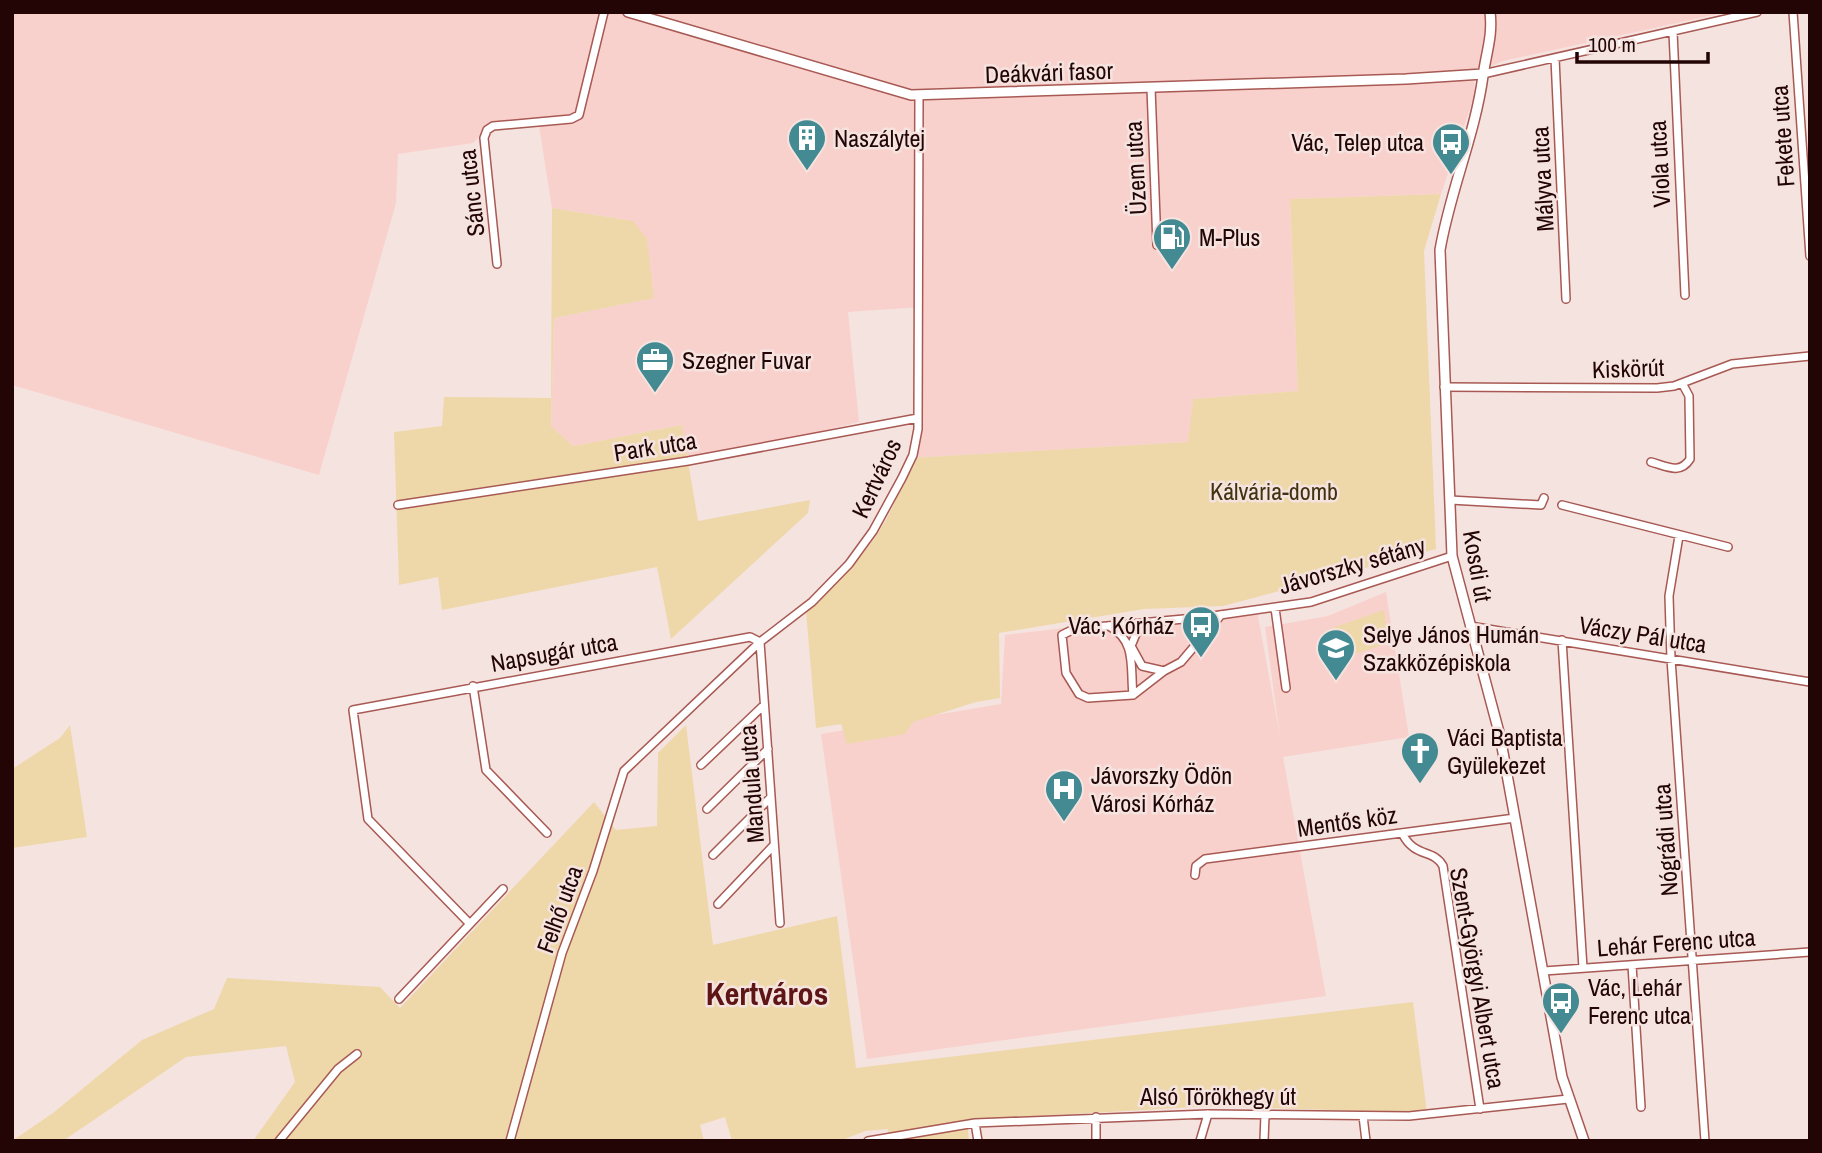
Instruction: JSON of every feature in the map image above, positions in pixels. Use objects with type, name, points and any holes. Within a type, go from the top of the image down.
[{"type":"street","name":"Sánc utca","points":[[497,264],[484,138],[487,130],[579,115],[604,12]]},
{"type":"street","name":"Deákvári fasor","points":[[628,12],[857,81],[919,95],[1449,78],[1483,74]]},
{"type":"street","name":"Kosdi út","points":[[1490,12],[1492,31],[1479,107],[1446,216],[1440,250],[1452,556],[1500,736],[1553,1033],[1568,1099],[1584,1141]]},
{"type":"street","points":[[1483,74],[1757,12]]},
{"type":"street","name":"Fekete utca","points":[[1793,12],[1810,256]]},
{"type":"street","name":"Viola utca","points":[[1673,32],[1685,295]]},
{"type":"street","name":"Mályva utca","points":[[1555,58],[1566,299]]},
{"type":"street","name":"Üzem utca","points":[[1151,88],[1157,245]]},
{"type":"street","name":"Kertváros","points":[[624,771],[760,642],[824,590],[873,531],[913,455],[918,418],[919,95]]},
{"type":"street","name":"Kiskörút","points":[[1444,387],[1634,389],[1682,383],[1732,364],[1810,356]]},
{"type":"street","points":[[1651,462],[1678,469],[1686,466],[1690,459],[1689,396],[1682,383]]},
{"type":"street","name":"Park utca","points":[[398,505],[688,460],[918,418]]},
{"type":"street","points":[[1450,500],[1541,505],[1544,498]]},
{"type":"street","points":[[1562,505],[1728,547]]},
{"type":"street","name":"Nógrádi utca","points":[[1679,536],[1670,596],[1671,659],[1705,1141]]},
{"type":"street","name":"Jávorszky sétány","points":[[1108,625],[1275,608],[1327,597],[1452,556]]},
{"type":"street","points":[[1275,608],[1286,688]]},
{"type":"street","points":[[1164,671],[1142,666],[1119,631],[1108,625],[1074,629],[1062,635],[1066,673],[1079,694],[1088,698],[1133,695],[1164,671],[1181,662],[1221,615]]},
{"type":"street","points":[[1133,695],[1131,646],[1136,634],[1147,622]]},
{"type":"street","name":"Váczy Pál utca","points":[[1470,626],[1810,682]]},
{"type":"street","name":"Napsugár utca","points":[[470,924],[368,819],[354,710],[750,637],[760,642]]},
{"type":"street","points":[[1562,640],[1583,968]]},
{"type":"street","name":"Mandula utca","points":[[760,642],[780,923]]},
{"type":"street","points":[[473,686],[486,770],[547,833]]},
{"type":"street","points":[[701,765],[764,705]]},
{"type":"street","points":[[707,809],[768,749]]},
{"type":"street","name":"Felhő utca","points":[[510,1141],[562,953],[593,871],[624,771]]},
{"type":"street","points":[[713,855],[771,797]]},
{"type":"street","name":"Mentős köz","points":[[1195,875],[1196,866],[1205,859],[1515,818]]},
{"type":"street","name":"Szent-Györgyi Albert utca","points":[[1402,833],[1409,846],[1439,859],[1443,866],[1480,1109]]},
{"type":"street","points":[[718,904],[774,845]]},
{"type":"street","points":[[399,999],[503,889]]},
{"type":"street","name":"Lehár Ferenc utca","points":[[1544,971],[1810,952]]},
{"type":"street","points":[[1632,965],[1642,1107]]},
{"type":"street","points":[[279,1141],[338,1069],[358,1055]]},
{"type":"street","name":"Alsó Törökhegy út","points":[[868,1141],[975,1123],[1208,1114],[1363,1116],[1480,1109],[1568,1099]]},
{"type":"street","points":[[1200,1141],[1208,1114]]},
{"type":"street","points":[[1264,1141],[1265,1115]]},
{"type":"street","points":[[1363,1116],[1366,1141]]},
{"type":"street","points":[[1096,1117],[1096,1141]]},
{"type":"street","points":[[975,1123],[978,1141]]},
{"type":"shaded area","points":[[12,12],[1727,12],[1503,61],[1474,74],[1475,94],[1441,194],[1290,199],[1298,391],[1193,399],[1189,442],[911,458],[921,307],[848,312],[859,422],[688,463],[682,425],[573,446],[551,426],[554,318],[653,298],[633,221],[552,208],[539,126],[491,124],[473,143],[398,154],[396,203],[319,475],[12,385]]},
{"type":"shaded area","name":"Jávorszky Ödön Városi Kórház","points":[[1386,592],[1409,737],[1283,757],[1326,996],[867,1059],[821,734],[1001,704],[1005,635],[1256,605],[1280,737],[1265,627],[1328,616]]},
{"type":"green space","name":"Kálvária-domb","points":[[1441,194],[1424,251],[1436,549],[1223,606],[1144,609],[999,633],[1000,698],[976,702],[913,722],[905,734],[847,744],[841,724],[816,728],[806,611],[843,576],[871,543],[893,506],[911,458],[1188,442],[1193,399],[1298,391],[1290,199]]},
{"type":"green space","points":[[552,208],[633,221],[647,239],[654,298],[554,318],[551,426],[573,446],[682,425],[698,521],[810,500],[808,513],[671,639],[657,567],[442,610],[438,577],[399,585],[394,432],[442,426],[444,397],[551,398]]},
{"type":"green space","points":[[1384,610],[1389,643],[1335,660],[1332,628]]},
{"type":"green space","points":[[70,725],[87,837],[12,848],[12,769],[60,738]]},
{"type":"green space","points":[[686,725],[713,945],[837,916],[856,1068],[1413,1002],[1427,1113],[1212,1106],[987,1119],[967,1121],[969,1141],[890,1141],[888,1129],[865,1131],[840,1141],[732,1141],[725,1117],[700,1125],[704,1141],[253,1141],[295,1082],[286,1046],[186,1057],[63,1141],[12,1141],[53,1113],[142,1040],[214,1009],[227,978],[380,987],[400,1008],[594,802],[616,830],[657,826],[658,753]]},
{"type":"place","name":"Naszálytej","points":[[807,172]]},
{"type":"place","name":"Vác, Telep utca","points":[[1451,176]]},
{"type":"place","name":"M-Plus","points":[[1172,271]]},
{"type":"place","name":"Szegner Fuvar","points":[[655,394]]},
{"type":"place","name":"Vác, Kórház","points":[[1201,659]]},
{"type":"place","name":"Selye János Humán Szakközépiskola","points":[[1336,682]]},
{"type":"place","name":"Váci Baptista Gyülekezet","points":[[1420,785]]},
{"type":"place","name":"Jávorszky Ödön Városi Kórház","points":[[1064,823]]},
{"type":"place","name":"Vác, Lehár Ferenc utca","points":[[1561,1035]]},
{"type":"district","name":"Kertváros","points":[[767,993]]}]
